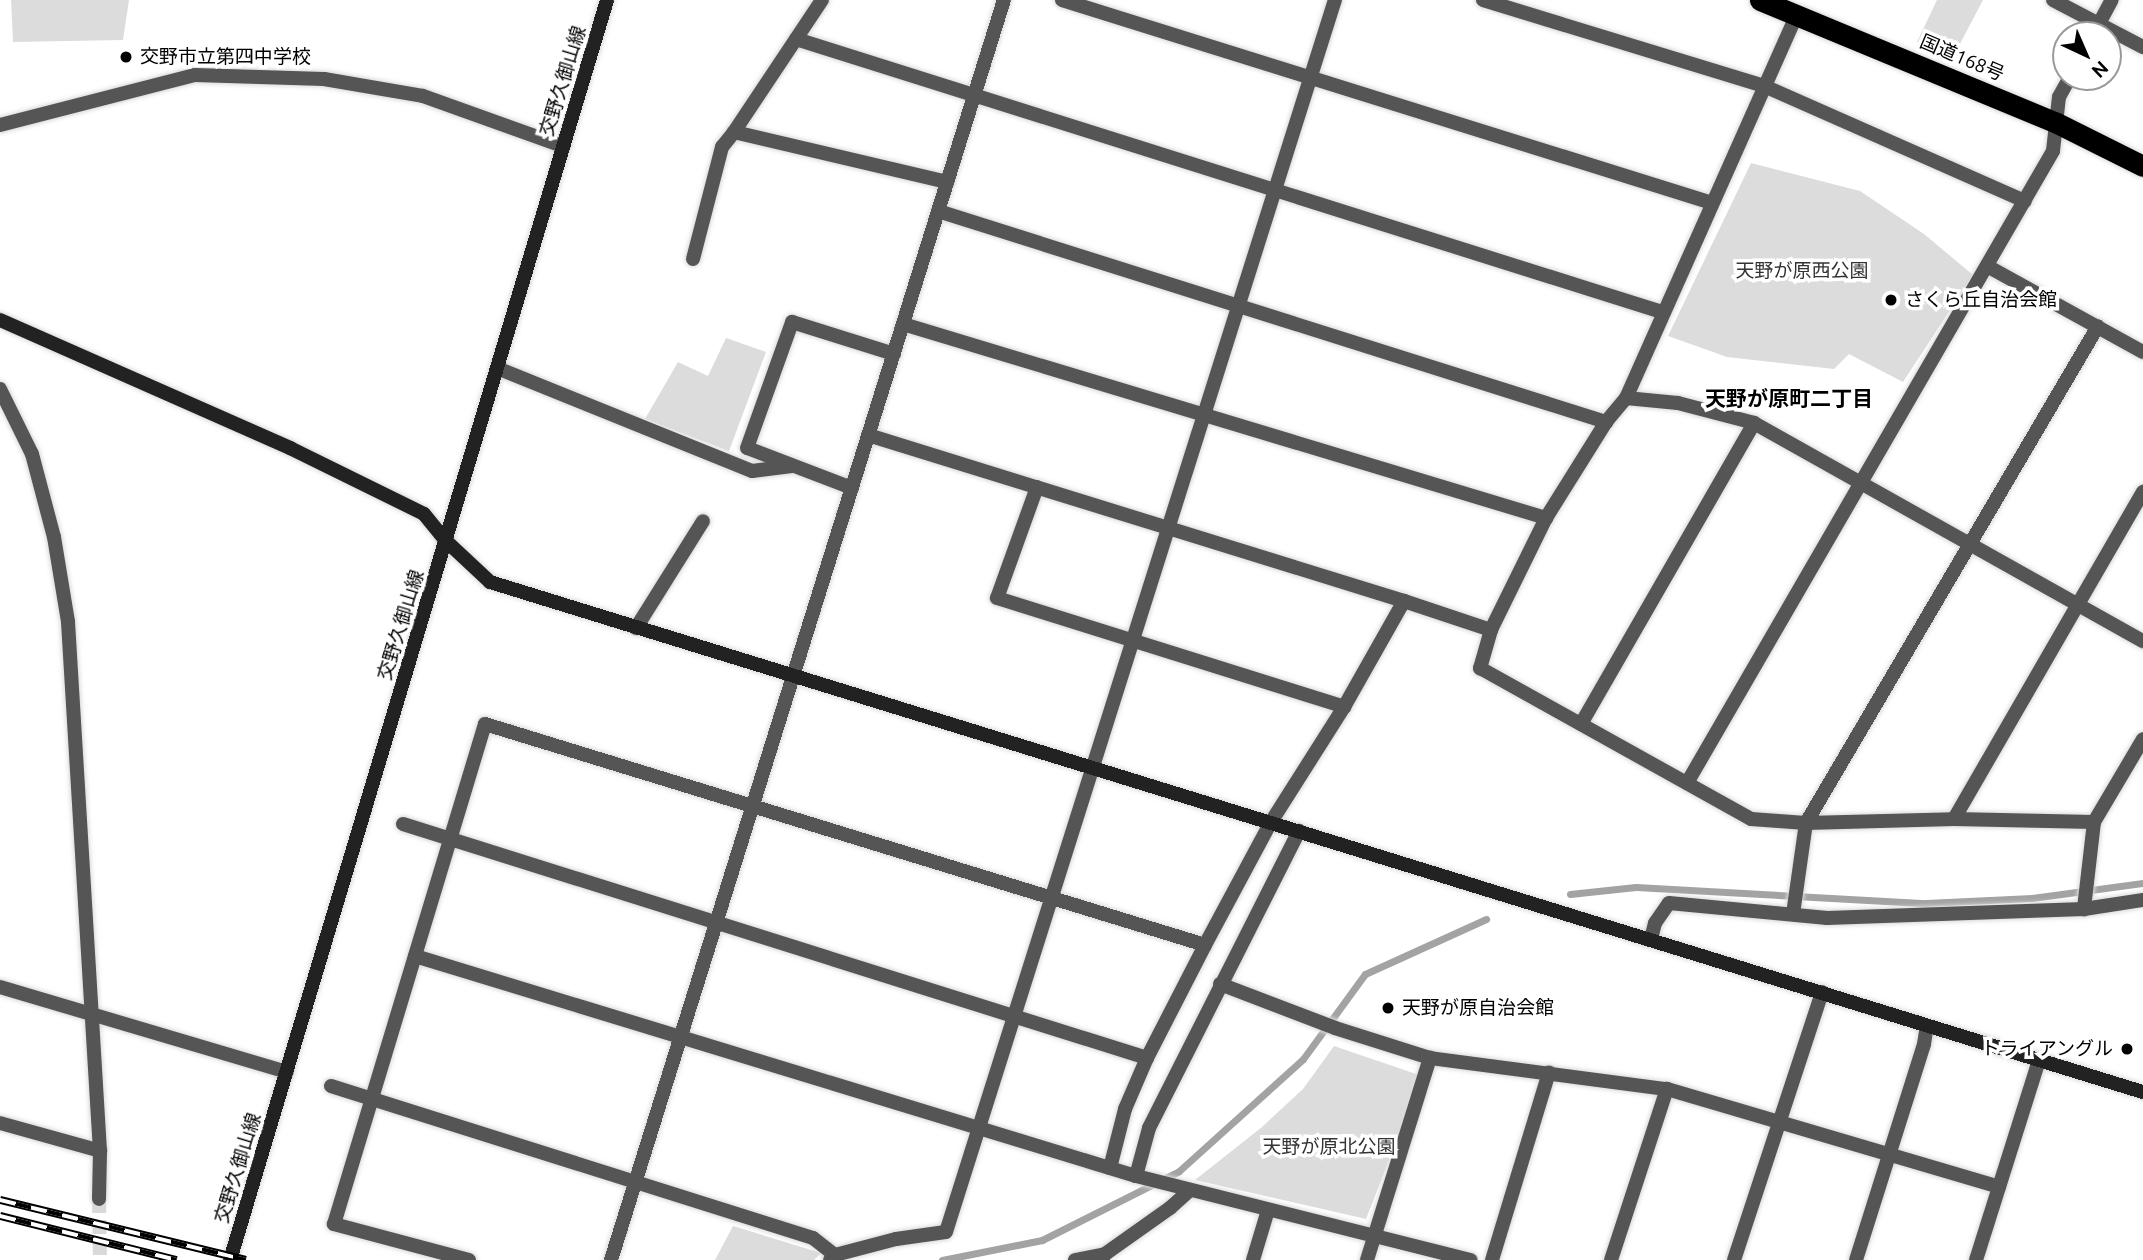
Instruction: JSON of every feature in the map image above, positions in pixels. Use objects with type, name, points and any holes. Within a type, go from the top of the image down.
[{"type":"highway","name":"国道168号","points":[[1760,0],[2057,123],[2143,166]]},
{"type":"street","name":"交野久御山線","points":[[230,1260],[607,0]]},
{"type":"street","points":[[693,259],[723,148],[822,0]]},
{"type":"street","points":[[611,1260],[1004,0]]},
{"type":"street","points":[[1062,0],[1712,203]]},
{"type":"street","points":[[331,1086],[813,1238],[832,1257],[896,1238],[946,1232],[1335,0]]},
{"type":"street","points":[[1483,0],[1764,86],[2025,201]]},
{"type":"street","points":[[2053,0],[2084,21]]},
{"type":"street","points":[[2100,21],[2112,0]]},
{"type":"street","points":[[1797,14],[1626,398],[1606,422],[1546,519],[1491,630],[1480,668],[1751,819],[1806,823],[1954,819],[2094,822]]},
{"type":"street","points":[[2122,39],[2143,47]]},
{"type":"street","points":[[796,40],[1662,312]]},
{"type":"street","points":[[0,125],[195,75],[324,79],[422,96],[564,146]]},
{"type":"street","points":[[1687,783],[2053,151],[2059,97],[2062,91]]},
{"type":"street","points":[[734,132],[947,182]]},
{"type":"street","points":[[938,211],[1606,422]]},
{"type":"street","points":[[1987,266],[2143,352]]},
{"type":"street","points":[[0,320],[290,448],[424,514],[446,541],[490,582],[2143,1092]]},
{"type":"street","points":[[852,488],[747,448],[792,322],[894,354]]},
{"type":"street","points":[[903,324],[1546,519]]},
{"type":"street","points":[[1793,914],[1806,823],[2098,326]]},
{"type":"street","points":[[497,368],[752,471],[793,466]]},
{"type":"street","points":[[0,389],[32,454],[54,537],[68,622],[100,1151],[99,1199]]},
{"type":"street","points":[[1626,398],[1678,403],[1754,423],[1862,481],[2143,641]]},
{"type":"street","points":[[1581,724],[1754,423]]},
{"type":"street","points":[[868,435],[1491,630]]},
{"type":"street","points":[[1037,487],[997,598],[1344,707]]},
{"type":"street","points":[[1954,819],[2143,492]]},
{"type":"street","points":[[636,628],[703,521]]},
{"type":"street","points":[[1110,1168],[1125,1109],[1147,1058],[1205,945],[1271,822],[1344,707],[1404,601]]},
{"type":"street","points":[[469,1260],[334,1224],[485,724],[1205,945]]},
{"type":"street","points":[[2084,909],[2094,822],[2143,740]]},
{"type":"street","points":[[403,824],[1147,1058]]},
{"type":"street","points":[[1136,1176],[1149,1128],[1299,831]]},
{"type":"street","points":[[1651,939],[1655,923],[1669,903],[1827,918],[2084,909],[2143,900]]},
{"type":"street","points":[[415,956],[1136,1176],[1471,1260]]},
{"type":"street","points":[[1220,985],[1335,1028],[1430,1058],[1667,1089],[1999,1187]]},
{"type":"street","points":[[0,987],[287,1072]]},
{"type":"street","points":[[1734,1260],[1822,992]]},
{"type":"street","points":[[1856,1260],[1924,1044],[1927,1026]]},
{"type":"street","points":[[1367,1260],[1430,1058]]},
{"type":"street","points":[[1976,1260],[2039,1060]]},
{"type":"street","points":[[1492,1260],[1549,1072]]},
{"type":"street","points":[[1611,1260],[1667,1089]]},
{"type":"street","points":[[0,1123],[100,1151]]},
{"type":"street","points":[[1075,1260],[1104,1257],[1190,1190]]},
{"type":"street","points":[[1253,1260],[1268,1210]]},
{"type":"green space","points":[[11,0],[129,0],[123,40],[13,42]]},
{"type":"green space","points":[[1937,0],[1983,0],[1952,59],[1917,42]]},
{"type":"green space","name":"天野が原西公園","points":[[1751,163],[1860,191],[1924,234],[1973,275],[1903,382],[1849,354],[1834,369],[1727,357],[1668,336]]},
{"type":"green space","points":[[726,338],[766,352],[729,451],[645,419],[678,362],[708,376]]},
{"type":"green space","name":"天野が原北公園","points":[[1334,1046],[1422,1076],[1366,1219],[1195,1180],[1262,1127],[1303,1089]]},
{"type":"green space","points":[[733,1226],[821,1253],[814,1260],[715,1260]]},
{"type":"waterway","points":[[1570,894],[1636,887],[1926,903],[2032,898],[2143,883]]},
{"type":"waterway","points":[[942,1260],[1042,1240],[1179,1171],[1303,1059],[1365,974],[1486,919]]},
{"type":"tunnel","points":[[99,1199],[100,1260]]},
{"type":"railway","points":[[0,1200],[246,1260]]},
{"type":"railway","points":[[0,1216],[177,1260]]},
{"type":"place","name":"交野市立第四中学校","points":[[126,57]]},
{"type":"place","name":"さくら丘自治会館","points":[[1891,300]]},
{"type":"place","name":"天野が原自治会館","points":[[1388,1008]]},
{"type":"place","name":"トライアングル","points":[[2127,1049]]},
{"type":"district","name":"天野が原町二丁目","points":[[1789,398]]}]
